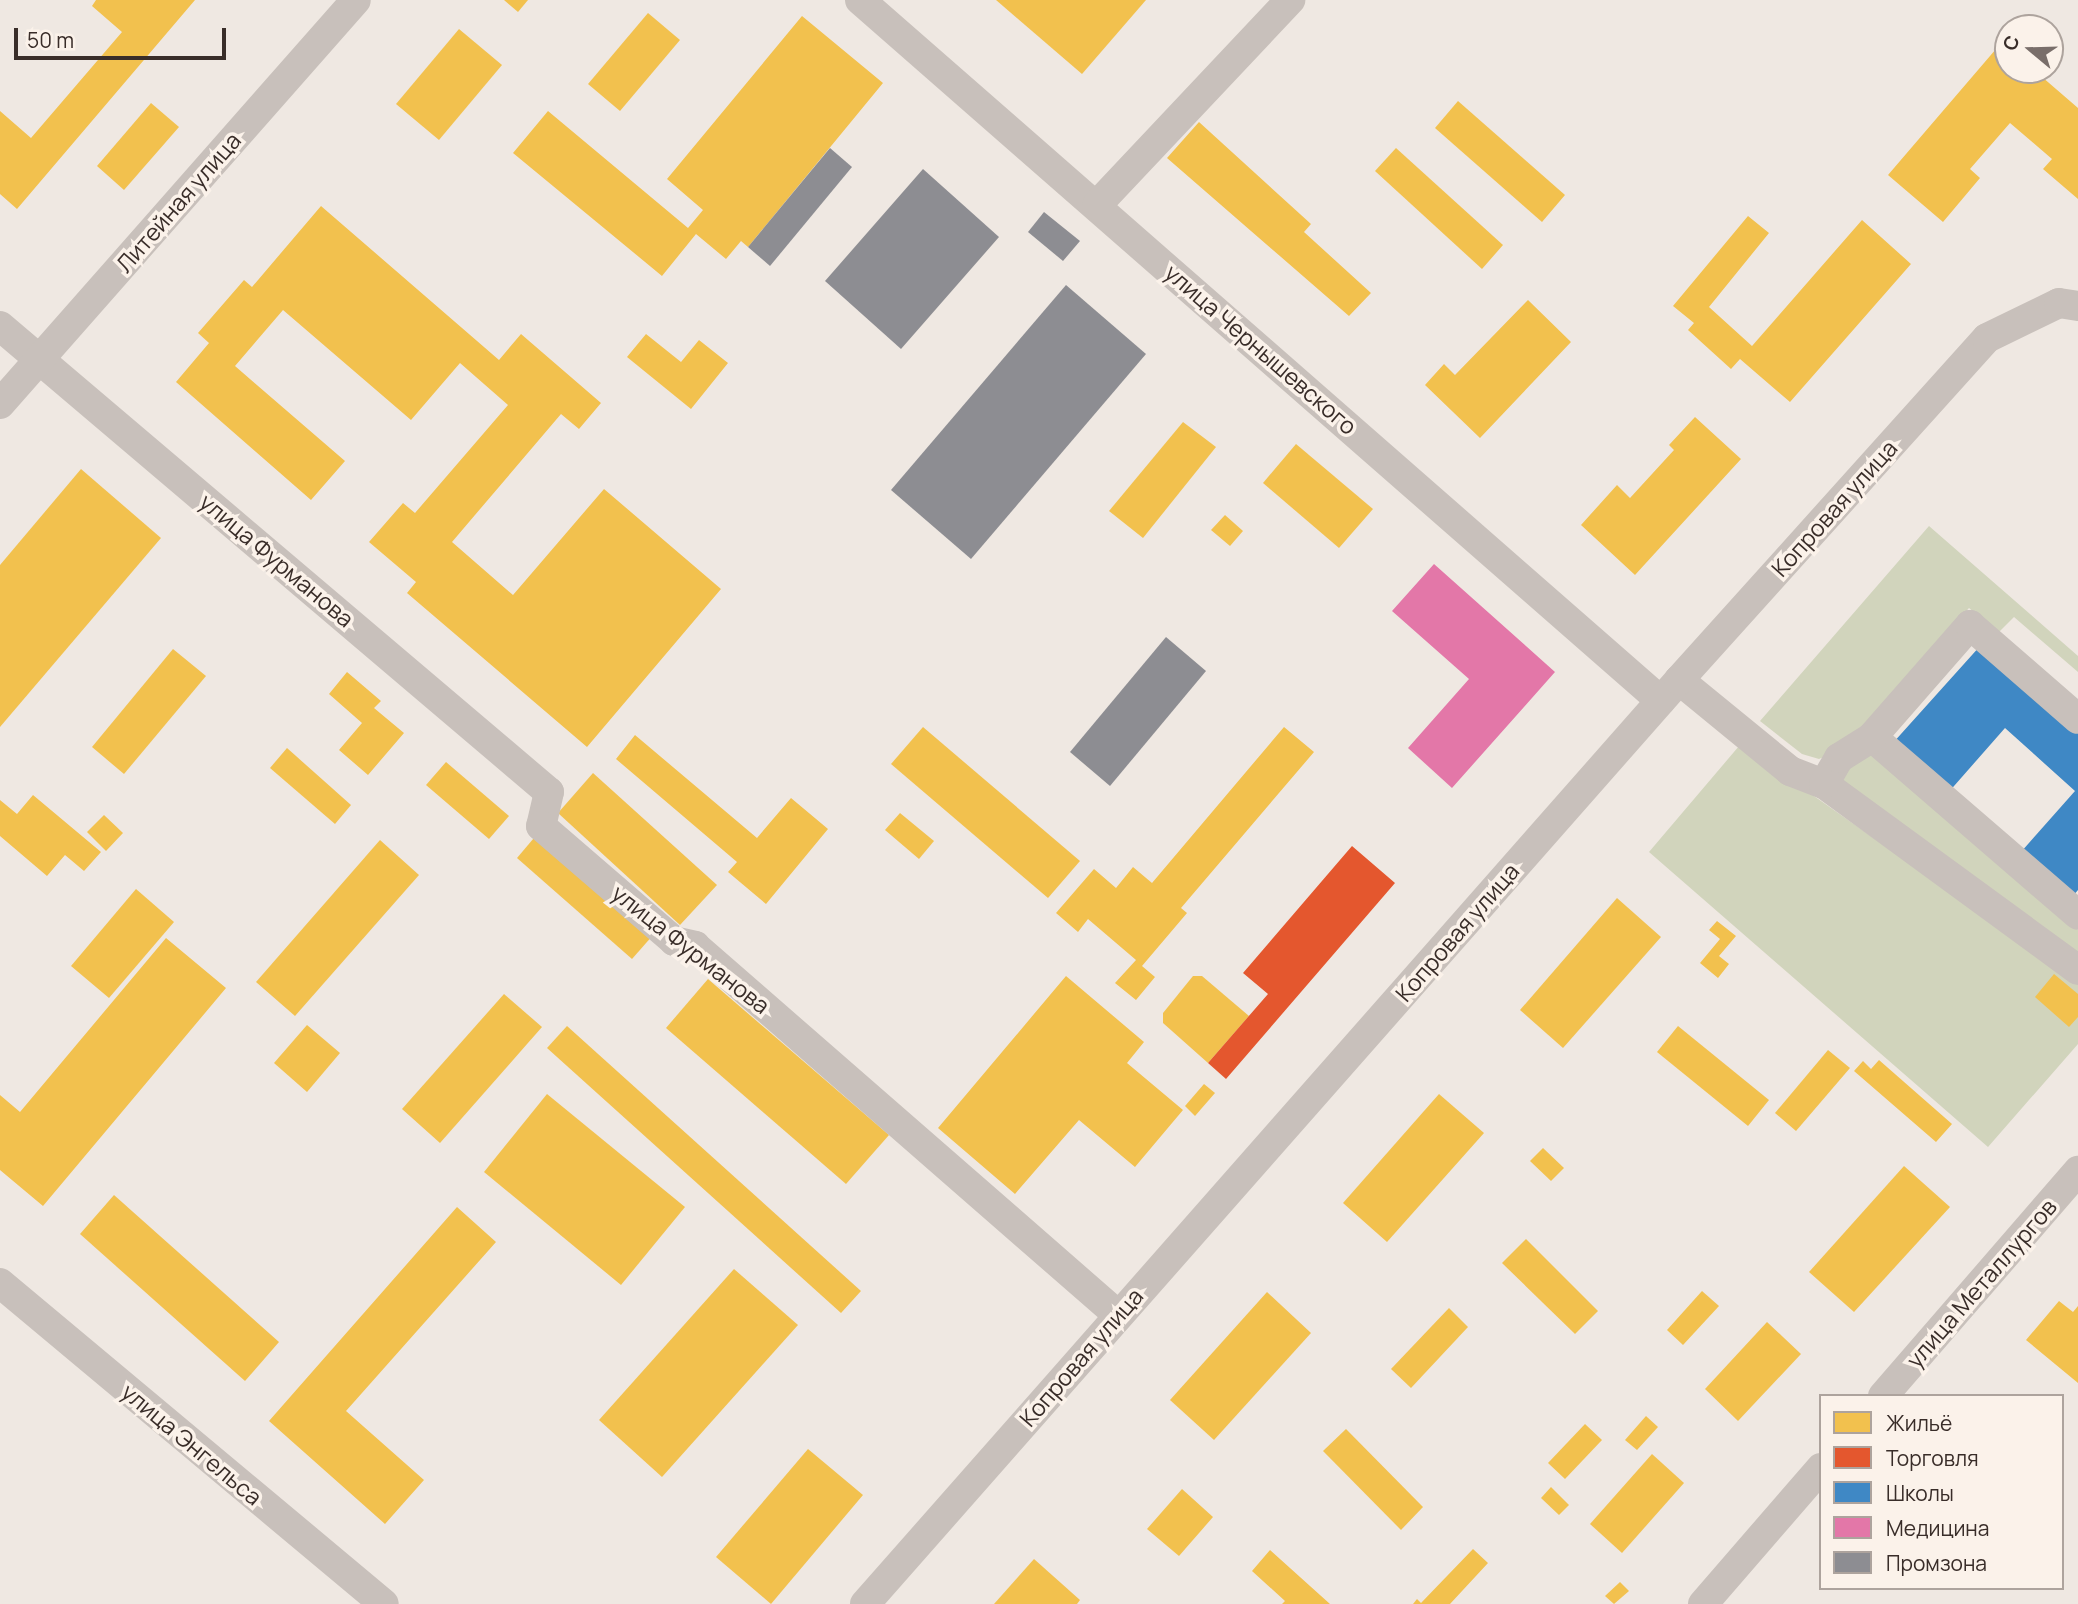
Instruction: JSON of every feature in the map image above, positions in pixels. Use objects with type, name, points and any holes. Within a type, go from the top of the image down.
[{"type":"street","name":"Литейная улица","points":[[0,404],[356,0]]},
{"type":"street","name":"улица Чернышевского","points":[[860,0],[1097,205],[1670,690],[1790,771],[1824,784],[2078,970]]},
{"type":"street","points":[[1097,205],[1290,0]]},
{"type":"street","name":"Копровая улица","points":[[866,1604],[1670,690],[1987,338],[2059,303],[2078,306]]},
{"type":"street","points":[[0,326],[39,358]]},
{"type":"street","name":"улица Фурманова","points":[[39,358],[549,792],[541,826],[674,941],[695,946],[1118,1315]]},
{"type":"street","points":[[1824,784],[1839,758],[1872,737],[1970,625],[2078,719]]},
{"type":"street","points":[[1872,737],[2078,915]]},
{"type":"street","name":"улица Металлургов","points":[[1885,1394],[2078,1171]]},
{"type":"street","name":"улица Энгельса","points":[[0,1283],[384,1604]]},
{"type":"street","points":[[1703,1604],[1819,1470]]},
{"type":"green space","points":[[1929,526],[2078,656],[2078,672],[2014,617],[1998,633],[1969,608],[1864,727],[1831,754],[1819,759],[1802,754],[1760,721]]},
{"type":"green space","points":[[1745,739],[1787,777],[2078,982],[2078,1044],[1988,1147],[1649,852]]},
{"type":"green space","points":[[1867,754],[1875,756],[2078,930],[2078,956],[1843,781],[1845,770]]},
{"type":"building: Жильё","points":[[96,0],[195,0],[17,209],[0,194],[0,111],[31,138],[122,32],[92,6]]},
{"type":"building: Жильё","points":[[504,0],[528,0],[518,12]]},
{"type":"building: Жильё","points":[[996,0],[1146,0],[1082,74]]},
{"type":"building: Жильё","points":[[648,13],[680,40],[620,111],[588,84]]},
{"type":"building: Жильё","points":[[802,16],[883,83],[748,247],[741,241],[726,259],[696,234],[662,276],[513,153],[548,111],[688,228],[703,210],[667,179]]},
{"type":"building: Жильё","points":[[459,29],[502,65],[439,140],[396,104]]},
{"type":"building: Жильё","points":[[1994,51],[1994,84],[2050,84],[2078,108],[2078,199],[2043,169],[2052,159],[2010,123],[1970,169],[1980,178],[1943,222],[1888,175]]},
{"type":"building: Жильё","points":[[1458,101],[1565,195],[1542,222],[1435,128]]},
{"type":"building: Жильё","points":[[151,103],[179,127],[124,190],[97,166]]},
{"type":"building: Жильё","points":[[1199,122],[1311,224],[1304,232],[1371,293],[1349,316],[1167,158]]},
{"type":"building: Жильё","points":[[1396,148],[1503,245],[1482,269],[1375,171]]},
{"type":"building: Жильё","points":[[321,206],[499,360],[521,334],[601,403],[579,429],[561,414],[452,542],[513,595],[604,489],[721,589],[587,747],[407,593],[416,582],[369,542],[403,503],[415,513],[508,405],[460,363],[411,420],[283,310],[235,366],[345,461],[311,500],[176,382],[209,343],[198,333],[244,280],[252,287]]},
{"type":"building: Жильё","points":[[1748,216],[1769,233],[1709,307],[1752,346],[1862,220],[1911,264],[1790,402],[1740,359],[1731,369],[1688,330],[1694,323],[1673,306]]},
{"type":"building: Жильё","points":[[1528,300],[1571,342],[1480,438],[1425,385],[1444,364],[1455,375]]},
{"type":"building: Жильё","points":[[646,334],[681,362],[699,340],[728,363],[691,409],[627,357]]},
{"type":"building: Жильё","points":[[1695,417],[1741,459],[1635,575],[1581,525],[1617,485],[1630,498],[1674,450],[1669,445]]},
{"type":"building: Жильё","points":[[1183,422],[1216,447],[1143,538],[1109,511]]},
{"type":"building: Жильё","points":[[1296,444],[1373,509],[1339,548],[1263,483]]},
{"type":"building: Жильё","points":[[81,469],[161,538],[0,727],[0,565]]},
{"type":"building: Жильё","points":[[1225,515],[1243,531],[1230,546],[1211,530]]},
{"type":"building: Жильё","points":[[173,649],[206,676],[124,774],[92,747]]},
{"type":"building: Жильё","points":[[347,672],[381,701],[374,708],[404,733],[368,775],[339,750],[362,723],[329,694]]},
{"type":"building: Жильё","points":[[923,727],[1080,861],[1048,898],[891,764]]},
{"type":"building: Жильё","points":[[1284,727],[1314,752],[1181,908],[1187,913],[1142,966],[1155,977],[1136,1000],[1115,983],[1136,960],[1088,919],[1078,932],[1056,913],[1094,869],[1116,888],[1133,867],[1152,883]]},
{"type":"building: Жильё","points":[[635,735],[757,838],[791,798],[828,829],[766,904],[728,872],[737,862],[616,759]]},
{"type":"building: Жильё","points":[[287,748],[351,805],[335,824],[270,768]]},
{"type":"building: Жильё","points":[[446,762],[509,816],[489,839],[426,785]]},
{"type":"building: Жильё","points":[[593,773],[717,885],[680,925],[558,813]]},
{"type":"building: Жильё","points":[[33,795],[101,852],[84,871],[65,855],[47,876],[0,836],[0,800],[17,814]]},
{"type":"building: Жильё","points":[[900,813],[934,841],[919,859],[885,830]]},
{"type":"building: Жильё","points":[[104,815],[123,833],[106,851],[87,832]]},
{"type":"building: Жильё","points":[[539,832],[654,934],[632,959],[517,858]]},
{"type":"building: Жильё","points":[[380,840],[419,875],[295,1016],[256,982]]},
{"type":"building: Жильё","points":[[136,889],[174,922],[109,998],[71,966]]},
{"type":"building: Жильё","points":[[1617,898],[1661,937],[1563,1048],[1520,1010]]},
{"type":"building: Жильё","points":[[1717,921],[1736,936],[1719,956],[1729,964],[1718,978],[1700,963],[1720,939],[1709,930]]},
{"type":"building: Жильё","points":[[166,938],[226,988],[43,1206],[0,1170],[0,1095],[20,1112]]},
{"type":"building: Жильё","points":[[2054,974],[2078,994],[2078,1017],[2069,1027],[2035,997]]},
{"type":"building: Жильё","points":[[1066,976],[1144,1042],[1127,1063],[1183,1110],[1135,1167],[1079,1120],[1015,1194],[938,1128]]},
{"type":"building: Жильё","points":[[1193,976],[1202,976],[1249,1016],[1208,1063],[1163,1023],[1163,1013]]},
{"type":"building: Жильё","points":[[708,979],[889,1135],[846,1184],[666,1028]]},
{"type":"building: Жильё","points":[[504,994],[542,1027],[440,1143],[402,1109]]},
{"type":"building: Жильё","points":[[307,1025],[340,1053],[307,1092],[274,1063]]},
{"type":"building: Жильё","points":[[567,1026],[861,1291],[841,1313],[547,1048]]},
{"type":"building: Жильё","points":[[1678,1026],[1769,1100],[1748,1126],[1657,1052]]},
{"type":"building: Жильё","points":[[1828,1050],[1850,1068],[1796,1131],[1775,1113]]},
{"type":"building: Жильё","points":[[1879,1060],[1952,1124],[1936,1142],[1854,1071],[1863,1061],[1871,1069]]},
{"type":"building: Жильё","points":[[1204,1084],[1215,1093],[1195,1116],[1185,1106]]},
{"type":"building: Жильё","points":[[547,1094],[685,1207],[621,1285],[484,1172]]},
{"type":"building: Жильё","points":[[1439,1094],[1484,1133],[1387,1242],[1343,1203]]},
{"type":"building: Жильё","points":[[1543,1148],[1564,1168],[1551,1181],[1530,1161]]},
{"type":"building: Жильё","points":[[1904,1166],[1950,1207],[1854,1312],[1809,1272]]},
{"type":"building: Жильё","points":[[114,1195],[279,1342],[245,1381],[80,1234]]},
{"type":"building: Жильё","points":[[457,1207],[496,1242],[346,1411],[424,1480],[385,1524],[269,1421]]},
{"type":"building: Жильё","points":[[1526,1239],[1598,1311],[1575,1334],[1502,1263]]},
{"type":"building: Жильё","points":[[734,1269],[798,1325],[662,1477],[599,1420]]},
{"type":"building: Жильё","points":[[1702,1291],[1719,1306],[1683,1345],[1667,1330]]},
{"type":"building: Жильё","points":[[1267,1292],[1311,1333],[1214,1440],[1170,1400]]},
{"type":"building: Жильё","points":[[2059,1301],[2073,1312],[2078,1306],[2078,1383],[2026,1340]]},
{"type":"building: Жильё","points":[[1449,1308],[1468,1327],[1411,1388],[1391,1369]]},
{"type":"building: Жильё","points":[[1767,1322],[1801,1354],[1738,1421],[1705,1389]]},
{"type":"building: Жильё","points":[[1646,1416],[1658,1427],[1637,1450],[1625,1440]]},
{"type":"building: Жильё","points":[[1585,1424],[1602,1440],[1565,1479],[1548,1463]]},
{"type":"building: Жильё","points":[[1346,1429],[1423,1507],[1401,1530],[1323,1451]]},
{"type":"building: Жильё","points":[[808,1449],[863,1495],[771,1604],[716,1557]]},
{"type":"building: Жильё","points":[[1652,1454],[1684,1483],[1622,1553],[1590,1524]]},
{"type":"building: Жильё","points":[[1551,1487],[1569,1505],[1559,1515],[1541,1498]]},
{"type":"building: Жильё","points":[[1182,1489],[1213,1517],[1179,1556],[1147,1529]]},
{"type":"building: Жильё","points":[[1473,1549],[1488,1563],[1450,1604],[1413,1604],[1417,1599],[1421,1603]]},
{"type":"building: Жильё","points":[[1270,1550],[1330,1604],[1282,1604],[1285,1601],[1252,1571]]},
{"type":"building: Жильё","points":[[1034,1559],[1080,1600],[1077,1604],[994,1604]]},
{"type":"building: Жильё","points":[[1620,1582],[1629,1591],[1614,1604],[1605,1596]]},
{"type":"building: Торговля","points":[[1352,846],[1395,883],[1226,1079],[1208,1063],[1268,994],[1243,973]]},
{"type":"building: Школы","points":[[1981,645],[2078,733],[2078,890],[2072,897],[2021,852],[2075,791],[2005,728],[1947,794],[1892,744]]},
{"type":"building: Медицина","points":[[1434,564],[1555,672],[1452,788],[1408,748],[1469,679],[1392,611]]},
{"type":"building: Промзона","points":[[830,148],[852,167],[770,266],[748,247]]},
{"type":"building: Промзона","points":[[923,169],[999,237],[901,349],[825,281]]},
{"type":"building: Промзона","points":[[1044,212],[1080,241],[1063,261],[1028,232]]},
{"type":"building: Промзона","points":[[1066,285],[1146,354],[971,559],[891,490]]},
{"type":"building: Промзона","points":[[1166,637],[1206,671],[1110,786],[1070,752]]}]
